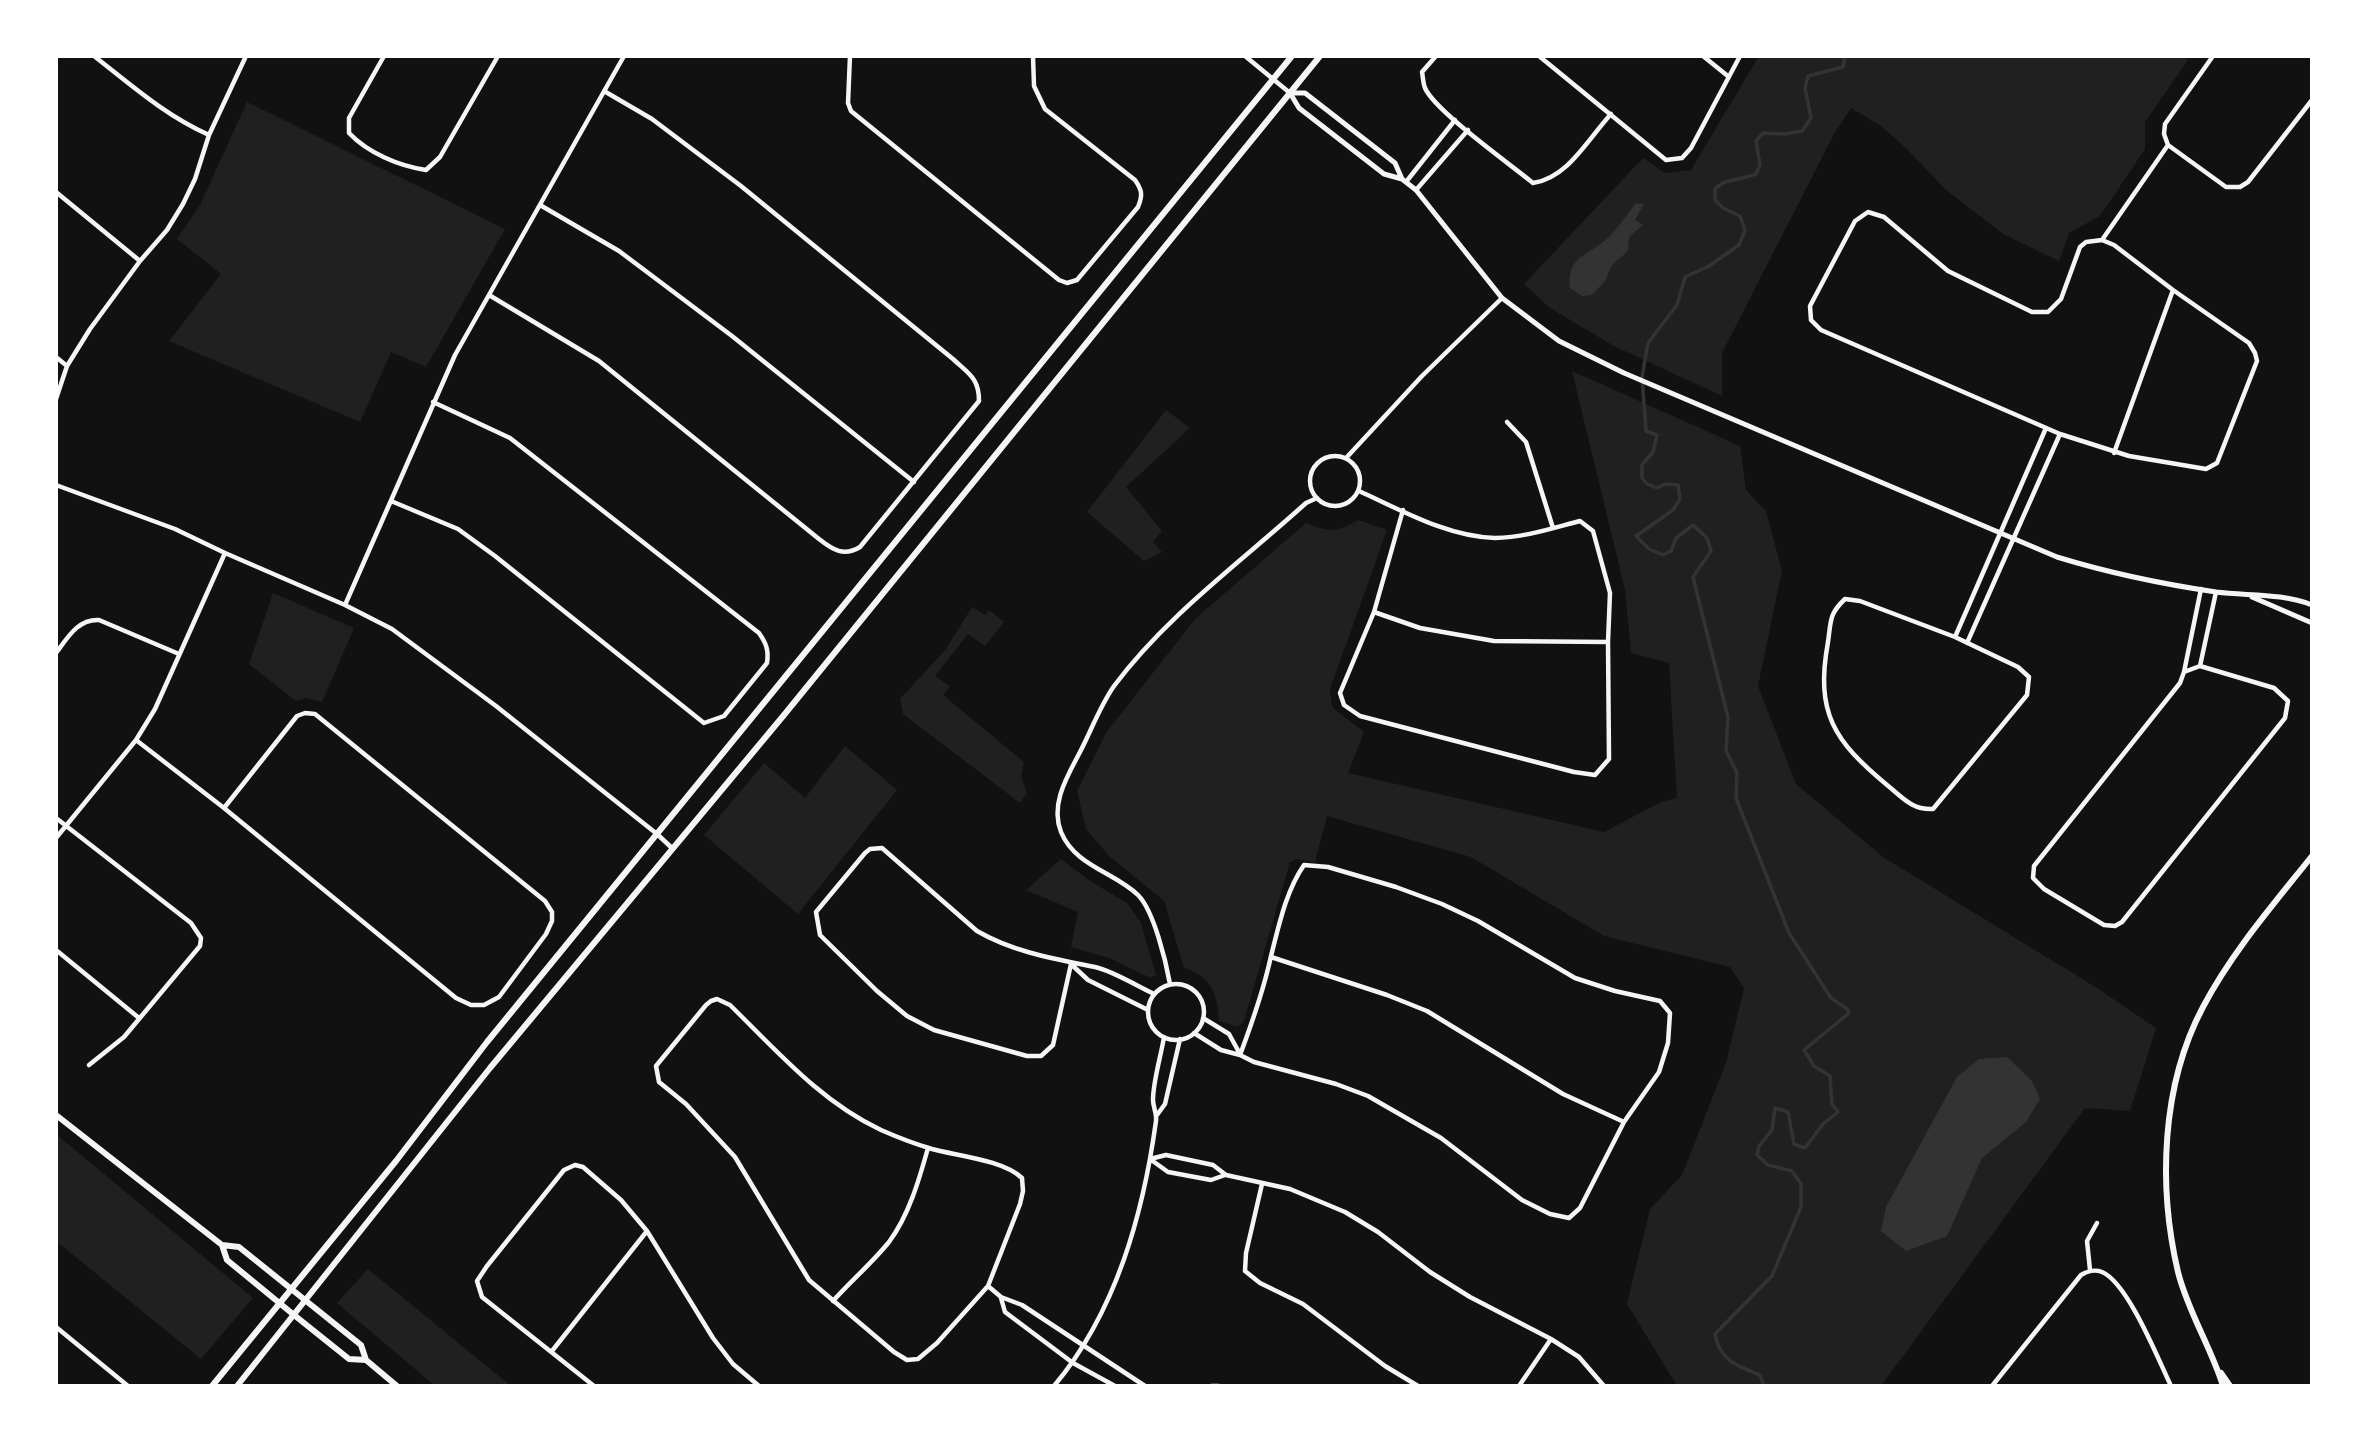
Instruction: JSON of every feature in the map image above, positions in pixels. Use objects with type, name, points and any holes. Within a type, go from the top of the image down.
[{"type":"main road","points":[[212,1386],[396,1161],[495,1032],[1292,56]]},
{"type":"main road","points":[[237,1386],[490,1068],[673,849],[1320,56]]},
{"type":"main road","points":[[2223,1386],[2179,1275],[2168,1220],[2165,1177],[2168,1124],[2182,1062],[2201,1009],[2245,940],[2312,856]]},
{"type":"main road","points":[[56,1115],[222,1245],[239,1247],[306,1300],[361,1345],[366,1360],[397,1386]]},
{"type":"main road","points":[[222,1245],[227,1260],[349,1359],[366,1360]]},
{"type":"main road","points":[[2216,1365],[2230,1386]]},
{"type":"street","points":[[94,56],[167,113],[209,135]]},
{"type":"street","points":[[56,399],[67,366],[90,329],[140,261],[167,230],[183,204],[195,179],[209,135],[246,56]]},
{"type":"street","points":[[384,56],[349,118],[349,132],[362,146],[410,168],[426,170],[440,157],[498,56]]},
{"type":"street","points":[[345,605],[455,355],[624,56]]},
{"type":"street","points":[[850,56],[848,103],[851,111],[1059,280],[1067,283],[1077,280],[1138,207],[1142,197],[1141,190],[1135,180],[1045,108],[1034,86],[1033,56]]},
{"type":"street","points":[[1245,56],[1290,93],[1299,108],[1384,174],[1404,180]]},
{"type":"street","points":[[1436,56],[1422,72],[1424,87],[1432,99],[1533,183],[1546,181],[1562,172],[1611,114]]},
{"type":"street","points":[[1539,56],[1666,160],[1682,158],[1691,148],[1740,56]]},
{"type":"street","points":[[1703,56],[1729,77]]},
{"type":"street","points":[[2213,56],[2165,124],[2164,134],[2168,145],[2226,187],[2239,187],[2248,182],[2312,100]]},
{"type":"street","points":[[489,295],[599,361],[833,550],[851,553],[860,547],[979,401],[979,388],[974,378],[859,281],[652,119],[604,91]]},
{"type":"street","points":[[1290,93],[1305,93],[1395,163],[1404,180],[1416,190],[1502,298],[1559,341],[1624,373],[2057,557],[2109,573],[2216,592],[2296,598],[2312,605]]},
{"type":"street","points":[[1404,180],[1455,120]]},
{"type":"street","points":[[1416,190],[1468,130]]},
{"type":"street","points":[[2102,240],[2168,145]]},
{"type":"street","points":[[56,192],[140,261]]},
{"type":"street","points":[[540,205],[619,251],[732,336],[914,482]]},
{"type":"street","points":[[1868,212],[1884,218],[1948,271],[2032,312],[2048,312],[2061,299],[2080,247],[2086,242],[2102,240],[2115,245],[2249,343],[2255,353],[2257,361],[2217,463],[2206,469],[2114,453],[2060,434],[1821,330],[1811,320],[1810,306],[1855,220],[1868,212]]},
{"type":"street","points":[[2114,453],[2173,290]]},
{"type":"street","points":[[1347,457],[1422,376],[1502,298]]},
{"type":"street","points":[[56,357],[67,366]]},
{"type":"street","points":[[391,501],[458,529],[704,723],[724,716],[767,663],[769,653],[766,643],[759,633],[738,616],[510,438],[433,402]]},
{"type":"street","points":[[1507,422],[1526,442],[1553,528]]},
{"type":"street","points":[[1955,637],[2046,428]]},
{"type":"street","points":[[1967,643],[2060,434]]},
{"type":"street","points":[[1330,456],[1347,457],[1357,468],[1359,491],[1349,502],[1338,506],[1326,505],[1317,498],[1310,484],[1313,466],[1330,456]]},
{"type":"street","points":[[56,485],[175,529],[345,605],[392,629],[415,644],[673,849]]},
{"type":"street","points":[[1359,491],[1462,533],[1495,537],[1580,521],[1592,531],[1611,593],[1608,642],[1609,760],[1595,775],[1574,772],[1360,716],[1343,705],[1340,693],[1374,612],[1403,510]]},
{"type":"street","points":[[1170,984],[1148,909],[1139,895],[1081,858],[1061,831],[1057,804],[1062,786],[1113,688],[1157,637],[1196,599],[1306,503],[1317,498]]},
{"type":"street","points":[[56,838],[136,740],[170,680],[225,553]]},
{"type":"street","points":[[2185,673],[2200,666],[2274,688],[2288,701],[2285,718],[2122,922],[2115,926],[2104,925],[2044,889],[2034,878],[2034,866],[2185,673],[2201,589]]},
{"type":"street","points":[[2200,666],[2216,592]]},
{"type":"street","points":[[2246,594],[2312,623]]},
{"type":"street","points":[[1845,599],[1860,601],[1967,643],[2018,667],[2029,677],[2027,695],[1933,809],[1921,810],[1915,808],[1862,764],[1843,744],[1831,722],[1822,692],[1834,609],[1845,599]]},
{"type":"street","points":[[1374,612],[1420,628],[1494,641],[1608,642]]},
{"type":"street","points":[[56,653],[82,622],[99,620],[179,654]]},
{"type":"street","points":[[136,740],[456,998],[471,1005],[484,1005],[499,997],[546,934],[552,921],[552,912],[545,901],[314,714],[297,716],[223,808]]},
{"type":"street","points":[[56,818],[191,923],[201,938],[200,946],[114,1047],[89,1065]]},
{"type":"street","points":[[1072,964],[1054,1045],[1041,1056],[1027,1056],[934,1030],[907,1016],[877,991],[820,934],[816,912],[865,853],[870,849],[882,848],[977,931],[995,941],[1072,964],[1097,967],[1154,994]]},
{"type":"street","points":[[1194,1033],[1221,1051],[1336,1084],[1368,1096],[1441,1139],[1522,1200],[1550,1214],[1569,1218],[1580,1208],[1623,1122],[1659,1072],[1668,1043],[1670,1013],[1660,1001],[1615,991],[1575,978],[1478,921],[1442,904],[1328,867],[1304,865],[1294,879],[1240,1055]]},
{"type":"street","points":[[56,950],[139,1018]]},
{"type":"street","points":[[1271,957],[1427,1011],[1563,1094],[1623,1122]]},
{"type":"street","points":[[1072,964],[1088,980],[1148,1010]]},
{"type":"street","points":[[1170,984],[1180,984],[1196,992],[1201,1000],[1203,1018],[1194,1033],[1180,1039],[1164,1037],[1152,1026],[1148,1010],[1154,994],[1170,984]]},
{"type":"street","points":[[710,1000],[723,1001],[815,1087],[847,1113],[883,1131],[928,1148],[1008,1168],[1022,1178],[1020,1204],[988,1286],[937,1343],[918,1359],[907,1360],[809,1280],[735,1157],[687,1104],[659,1082],[656,1066],[710,1000]]},
{"type":"street","points":[[1203,1018],[1229,1034],[1240,1055]]},
{"type":"street","points":[[1054,1386],[1073,1363],[1113,1292],[1124,1263],[1150,1158],[1157,1116],[1153,1100],[1164,1037]]},
{"type":"street","points":[[1157,1116],[1165,1104],[1180,1039]]},
{"type":"street","points":[[833,1301],[888,1243],[911,1200],[928,1148]]},
{"type":"street","points":[[1150,1158],[1166,1154],[1213,1165],[1226,1175],[1290,1189],[1345,1212],[1378,1231],[1430,1272],[1460,1291],[1551,1339],[1578,1357],[1604,1386]]},
{"type":"street","points":[[1150,1158],[1168,1172],[1211,1180],[1226,1175]]},
{"type":"street","points":[[594,1386],[482,1297],[477,1281],[486,1266],[564,1170],[575,1165],[583,1167],[621,1200],[647,1231],[713,1338],[733,1364],[760,1386]]},
{"type":"street","points":[[1262,1184],[1246,1253],[1245,1271],[1260,1283],[1303,1304],[1385,1366],[1418,1386]]},
{"type":"street","points":[[2090,1270],[2087,1241],[2097,1223]]},
{"type":"street","points":[[552,1351],[647,1231]]},
{"type":"street","points":[[1992,1386],[2081,1275],[2090,1270],[2103,1272],[2128,1298],[2171,1386]]},
{"type":"street","points":[[988,1286],[1001,1297],[1022,1304],[1144,1386]]},
{"type":"street","points":[[1001,1297],[1005,1312],[1073,1363],[1115,1386]]},
{"type":"street","points":[[56,1327],[128,1386]]},
{"type":"street","points":[[1519,1386],[1551,1339]]},
{"type":"street","points":[[1211,1386],[1219,1386]]},
{"type":"shaded area","points":[[1759,56],[2184,56],[2188,60],[2145,122],[2145,149],[2100,216],[2069,233],[2059,261],[2003,234],[1945,189],[1881,126],[1851,108],[1834,134],[1722,353],[1722,396],[1614,346],[1550,308],[1524,284],[1643,158],[1665,173],[1691,170]]},
{"type":"shaded area","points":[[247,102],[505,229],[426,367],[391,352],[360,422],[169,341],[221,274],[177,239],[200,205]]},
{"type":"shaded area","points":[[1636,203],[1644,204],[1635,220],[1643,225],[1629,237],[1628,251],[1612,265],[1605,281],[1592,295],[1582,296],[1570,288],[1574,264],[1608,238]]},
{"type":"shaded area","points":[[1572,371],[1740,446],[1746,490],[1766,511],[1782,571],[1758,686],[1796,784],[1883,857],[2097,988],[2156,1028],[2130,1111],[2085,1108],[1881,1386],[1677,1386],[1627,1304],[1650,1209],[1682,1175],[1726,1063],[1744,988],[1730,967],[1604,936],[1471,857],[1327,816],[1315,862],[1296,859],[1290,862],[1244,1021],[1238,1027],[1219,1021],[1217,1002],[1211,987],[1201,976],[1184,968],[1164,901],[1109,856],[1086,829],[1077,791],[1106,733],[1195,619],[1306,523],[1332,530],[1358,520],[1387,530],[1330,689],[1332,707],[1364,732],[1348,773],[1604,832],[1661,802],[1677,798],[1669,663],[1631,653],[1625,590]]},
{"type":"shaded area","points":[[1166,410],[1190,428],[1126,487],[1162,531],[1153,542],[1162,552],[1144,561],[1087,512]]},
{"type":"shaded area","points":[[273,593],[354,628],[322,702],[306,698],[296,701],[249,664]]},
{"type":"shaded area","points":[[972,607],[985,615],[989,610],[1004,622],[985,646],[968,634],[935,676],[950,686],[943,695],[1024,762],[1021,776],[1027,793],[1020,803],[903,714],[900,699],[946,649]]},
{"type":"shaded area","points":[[845,746],[897,790],[798,914],[704,835],[764,763],[805,798]]},
{"type":"shaded area","points":[[1061,859],[1090,881],[1127,903],[1141,923],[1156,975],[1151,978],[1109,958],[1071,947],[1078,912],[1026,890]]},
{"type":"shaded area","points":[[2007,1057],[2032,1081],[2040,1099],[2026,1122],[1982,1158],[1947,1236],[1906,1251],[1881,1231],[1886,1207],[1957,1077],[1979,1059]]},
{"type":"shaded area","points":[[56,1134],[253,1298],[201,1359],[56,1241]]},
{"type":"shaded area","points":[[368,1269],[511,1386],[435,1386],[337,1303]]},
{"type":"waterway","points":[[1764,1386],[1760,1375],[1737,1365],[1725,1356],[1715,1334],[1772,1276],[1801,1207],[1801,1184],[1792,1171],[1768,1165],[1757,1155],[1759,1146],[1772,1130],[1775,1108],[1788,1112],[1794,1144],[1805,1148],[1823,1124],[1838,1112],[1832,1104],[1830,1076],[1814,1066],[1804,1050],[1849,1013],[1831,998],[1789,933],[1736,798],[1737,773],[1726,751],[1728,717],[1693,577],[1711,551],[1707,538],[1693,525],[1676,538],[1671,551],[1663,555],[1649,549],[1636,536],[1673,510],[1680,499],[1678,485],[1665,484],[1657,488],[1647,484],[1642,478],[1642,465],[1653,452],[1657,435],[1646,431],[1642,377],[1648,343],[1677,305],[1685,277],[1709,266],[1739,245],[1745,230],[1740,216],[1723,208],[1715,200],[1715,189],[1729,181],[1756,174],[1760,165],[1756,141],[1763,133],[1785,134],[1802,131],[1811,118],[1805,88],[1808,76],[1843,67],[1845,56]]}]
